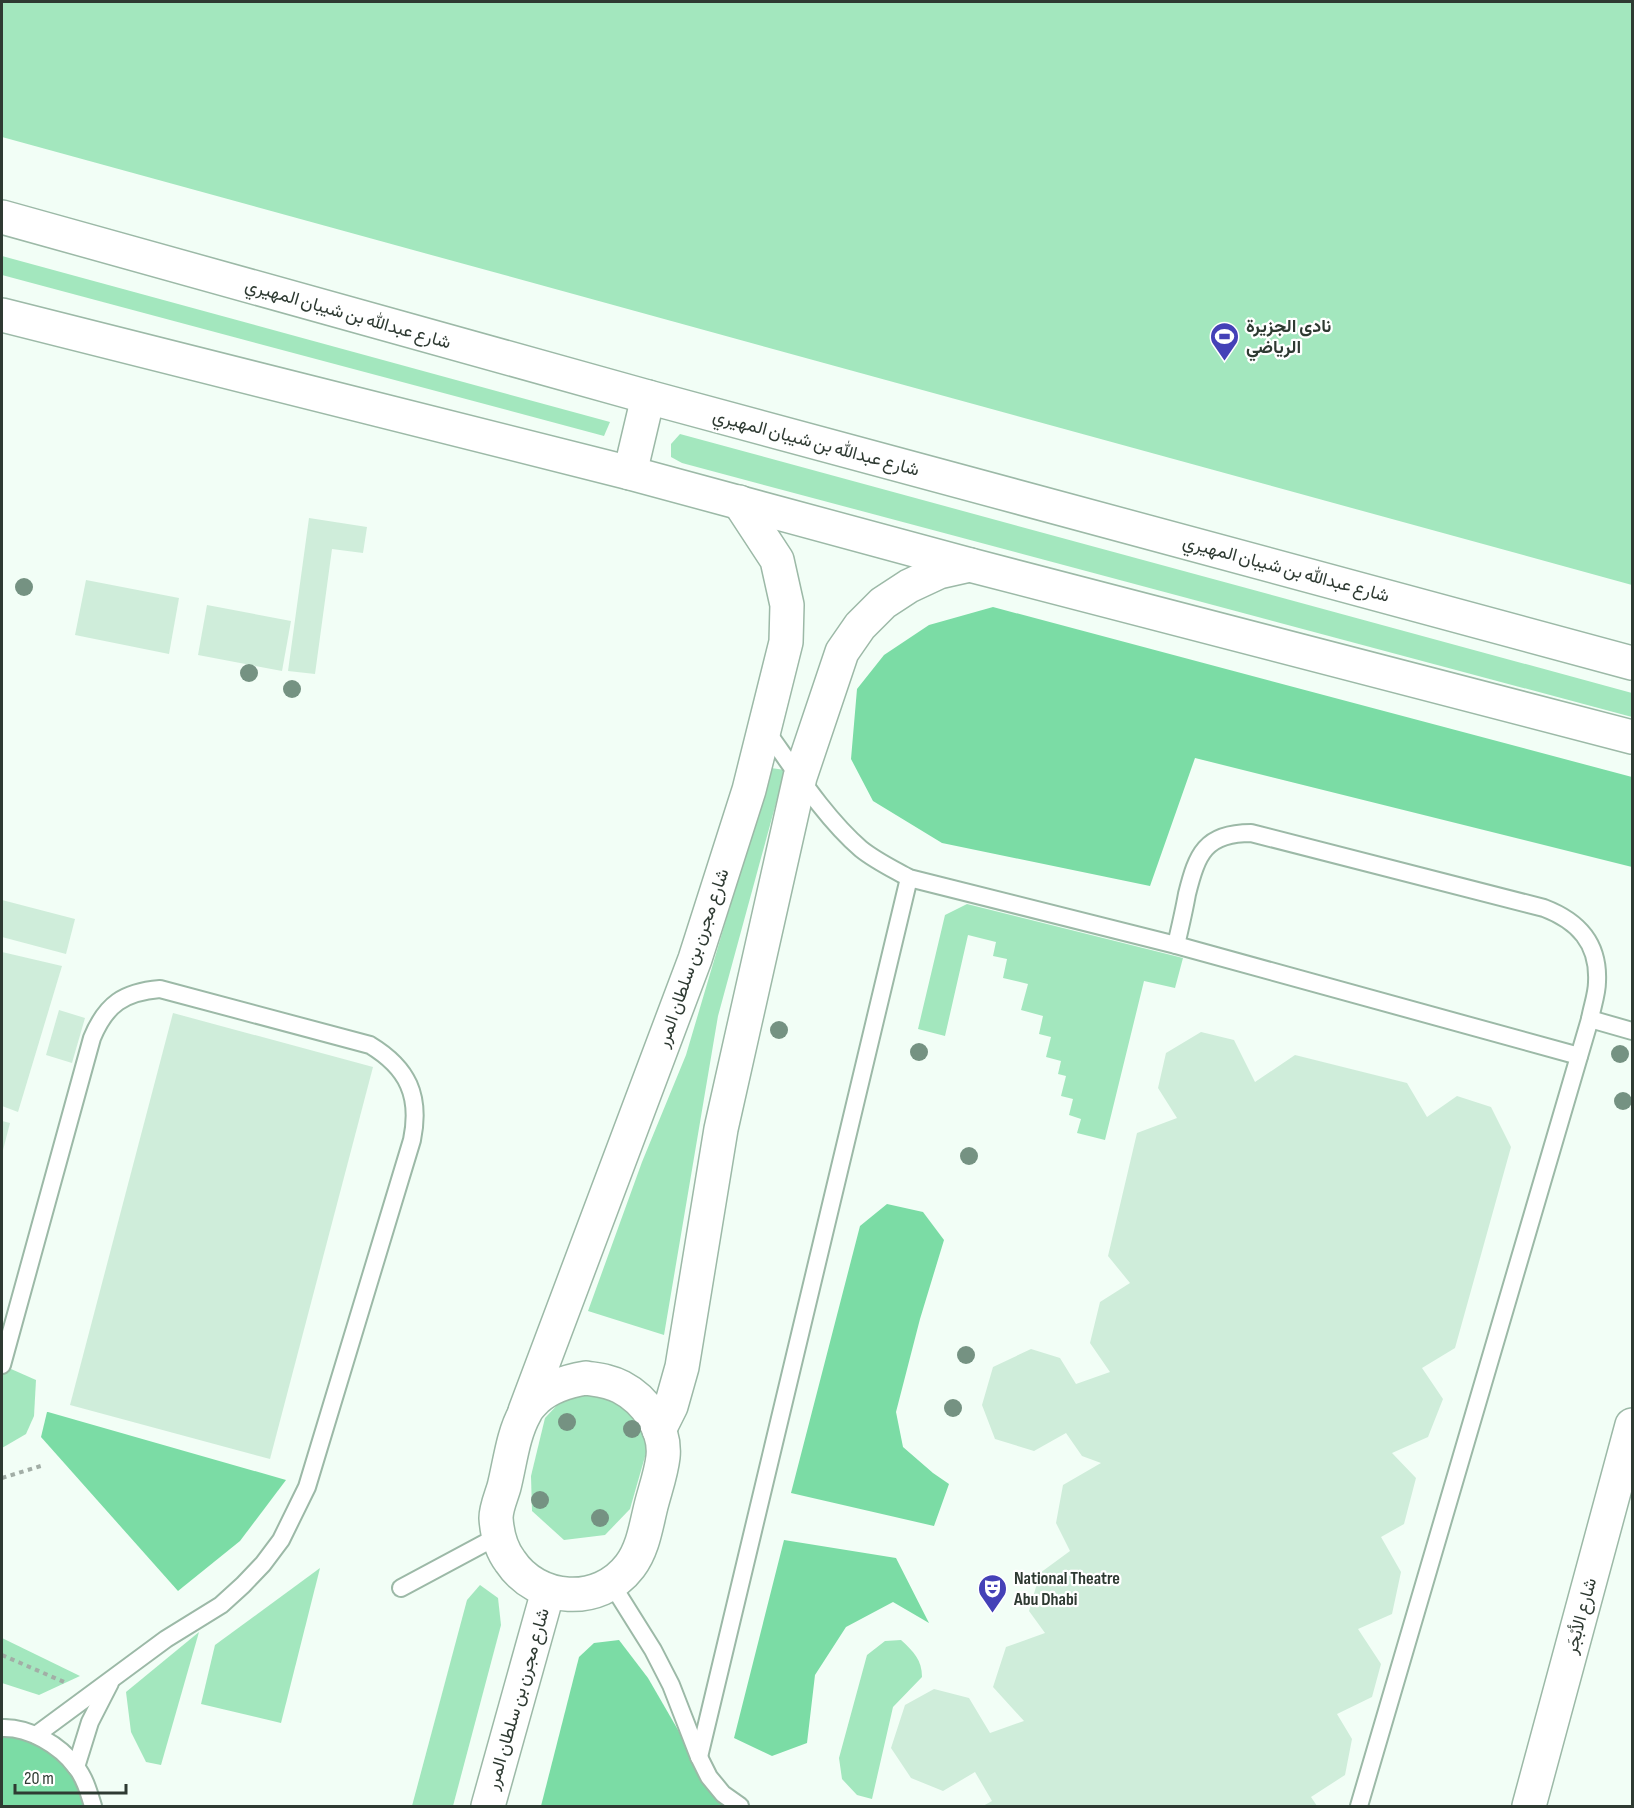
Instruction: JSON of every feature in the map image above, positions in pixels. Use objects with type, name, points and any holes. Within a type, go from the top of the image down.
[{"type":"street","name":"شارع عبدالله بن شيبان المهيري","points":[[2,218],[648,397],[1632,663]]},
{"type":"street","points":[[2,315],[630,473],[970,565],[1632,737]]},
{"type":"street","points":[[630,473],[648,397]]},
{"type":"street","name":"شارع مجرن بن سلطان المرر","points":[[525,1411],[695,959],[729,854],[765,729],[786,642],[787,605],[777,560],[739,502]]},
{"type":"street","points":[[659,1430],[671,1406],[682,1367],[721,1129],[800,777],[842,652],[860,626],[883,603],[909,586],[939,572],[970,565]]},
{"type":"street","points":[[586,1378],[604,1381],[620,1386],[636,1396],[648,1409],[659,1430],[663,1456],[642,1545],[630,1566],[611,1583],[597,1590],[564,1595],[531,1583],[516,1570],[505,1554],[498,1536],[496,1516],[519,1426],[525,1411],[537,1398],[568,1381],[586,1378]]},
{"type":"street","name":"شارع الأبْجَر","points":[[1529,1806],[1632,1425]]},
{"type":"street","name":"شارع مجرن بن سلطان المرر","points":[[488,1806],[548,1591]]},
{"type":"lane","points":[[765,729],[844,833],[863,851],[909,878],[1176,945],[1579,1056]]},
{"type":"lane","points":[[1176,945],[1194,866],[1203,851],[1217,839],[1233,833],[1251,833],[1544,908],[1563,915],[1579,927],[1590,944],[1597,963],[1598,983],[1590,1019],[1359,1806]]},
{"type":"lane","points":[[699,1757],[909,878]]},
{"type":"lane","points":[[2,1365],[92,1038],[99,1021],[110,1007],[125,996],[142,990],[160,989],[370,1045],[386,1055],[399,1068],[409,1084],[415,1102],[416,1121],[412,1140],[307,1487],[281,1540],[263,1564],[220,1605],[166,1639],[36,1735]]},
{"type":"lane","points":[[1590,1019],[1632,1031]]},
{"type":"lane","points":[[401,1588],[498,1536]]},
{"type":"lane","points":[[611,1583],[657,1659],[682,1711],[709,1777],[723,1794],[740,1806]]},
{"type":"lane","points":[[76,1767],[90,1722],[111,1680]]},
{"type":"lane","points":[[2,1728],[36,1735],[58,1749],[76,1767],[88,1790],[93,1806]]},
{"type":"path","points":[[2,1478],[44,1465]]},
{"type":"path","points":[[2,1655],[93,1694]]},
{"type":"green space","name":"نادى الجزيرة الرياضي","points":[[2,2],[1632,2],[1632,585],[2,137]]},
{"type":"green space","points":[[2,256],[610,422],[604,436],[2,275]]},
{"type":"green space","points":[[680,434],[1632,693],[1632,717],[682,463],[671,457],[671,444]]},
{"type":"green space","points":[[993,607],[1632,777],[1632,867],[1195,758],[1150,886],[942,843],[873,801],[851,759],[857,689],[884,655],[929,625]]},
{"type":"green space","points":[[771,768],[785,770],[718,1016],[664,1335],[588,1311],[642,1162],[686,1055]]},
{"type":"green space","points":[[967,904],[1183,958],[1175,988],[1144,981],[1105,1140],[1077,1133],[1081,1119],[1069,1115],[1073,1099],[1061,1096],[1066,1076],[1058,1074],[1061,1061],[1046,1057],[1051,1037],[1039,1034],[1043,1016],[1021,1010],[1028,984],[1003,978],[1007,959],[993,956],[996,942],[968,935],[945,1036],[918,1029],[945,915]]},
{"type":"green space","points":[[887,1204],[923,1212],[944,1240],[920,1319],[896,1412],[903,1447],[949,1484],[934,1526],[791,1493],[860,1226]]},
{"type":"green space","points":[[2,1365],[36,1380],[34,1416],[26,1434],[2,1448]]},
{"type":"green space","points":[[607,1382],[650,1439],[630,1509],[605,1535],[564,1540],[532,1511],[531,1476],[545,1418],[574,1387]]},
{"type":"green space","points":[[47,1412],[286,1480],[240,1541],[178,1591],[41,1437]]},
{"type":"green space","points":[[784,1540],[896,1558],[929,1623],[893,1602],[846,1627],[815,1675],[807,1743],[772,1756],[734,1738]]},
{"type":"green space","points":[[320,1568],[281,1723],[201,1704],[215,1645]]},
{"type":"green space","points":[[480,1585],[498,1598],[501,1625],[453,1806],[412,1806],[467,1600]]},
{"type":"green space","points":[[199,1632],[161,1765],[146,1762],[131,1732],[126,1692]]},
{"type":"green space","points":[[2,1638],[80,1676],[39,1695],[2,1683]]},
{"type":"green space","points":[[619,1640],[648,1678],[722,1806],[541,1806],[579,1657],[594,1643]]},
{"type":"green space","points":[[901,1640],[916,1657],[921,1666],[922,1677],[893,1707],[872,1799],[857,1795],[842,1779],[839,1758],[867,1655],[885,1641]]},
{"type":"green space","points":[[2,1719],[33,1724],[58,1737],[78,1759],[91,1806],[2,1806]]},
{"type":"building","points":[[309,518],[367,527],[363,553],[332,549],[315,674],[288,671]]},
{"type":"building","points":[[86,580],[179,598],[169,654],[75,635]]},
{"type":"building","points":[[207,605],[291,621],[282,671],[198,655]]},
{"type":"building","points":[[2,900],[75,919],[66,954],[2,937]]},
{"type":"building","points":[[2,952],[62,966],[18,1112],[2,1106]]},
{"type":"building","points":[[59,1010],[85,1018],[72,1063],[46,1055]]},
{"type":"building","points":[[173,1013],[373,1067],[270,1459],[70,1405]]},
{"type":"building","points":[[1201,1032],[1234,1040],[1255,1082],[1295,1055],[1407,1083],[1427,1117],[1457,1096],[1491,1107],[1511,1147],[1455,1348],[1422,1368],[1443,1399],[1428,1437],[1392,1453],[1416,1478],[1404,1524],[1381,1537],[1401,1572],[1392,1614],[1358,1629],[1381,1664],[1372,1697],[1337,1714],[1352,1739],[1345,1775],[1311,1797],[1317,1806],[983,1806],[992,1801],[975,1772],[943,1791],[911,1778],[891,1748],[905,1705],[934,1689],[969,1698],[990,1733],[1024,1721],[993,1687],[1006,1647],[1045,1633],[1029,1611],[1040,1573],[1070,1551],[1056,1523],[1063,1485],[1101,1463],[1082,1456],[1066,1433],[1034,1451],[995,1439],[982,1405],[993,1367],[1031,1349],[1060,1358],[1076,1384],[1110,1372],[1090,1343],[1100,1302],[1130,1283],[1108,1256],[1137,1133],[1177,1118],[1158,1088],[1166,1053]]},
{"type":"building","points":[[2,1121],[10,1123],[2,1154]]},
{"type":"place","name":"نادى الجزيرة الرياضي","points":[[1225,362]]},
{"type":"place","name":"National Theatre Abu Dhabi","points":[[993,1614]]}]
